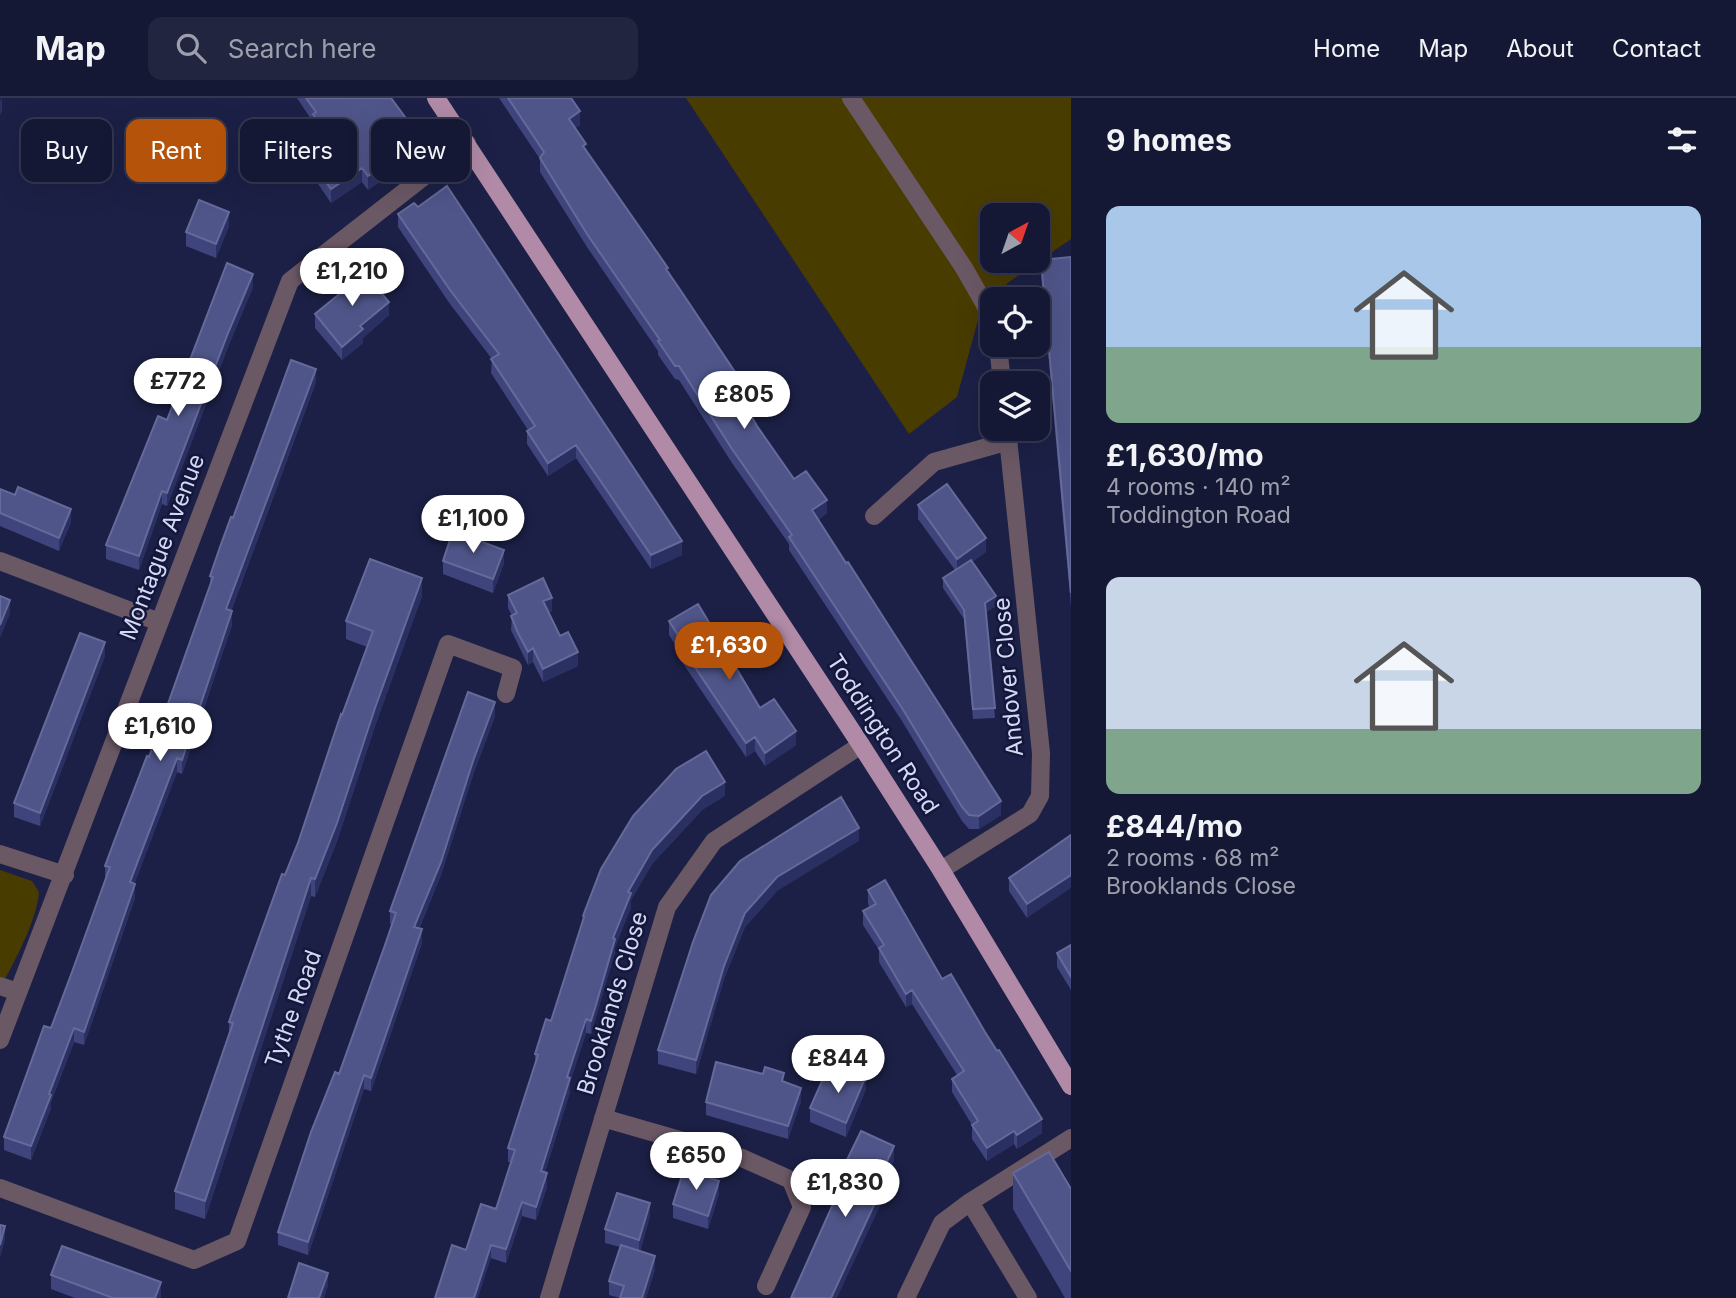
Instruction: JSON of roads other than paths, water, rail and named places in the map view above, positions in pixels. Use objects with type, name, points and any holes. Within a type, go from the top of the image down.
[{"type":"main road","name":"Toddington Road","points":[[436,98],[450,119]]},
{"type":"main road","name":"Toddington Road","points":[[470,148],[861,744],[941,870],[1071,1086]]},
{"type":"street","points":[[851,98],[980,296]]},
{"type":"street","name":"Montague Avenue","points":[[0,1041],[290,281],[417,182]]},
{"type":"street","points":[[874,516],[934,462],[992,441]]},
{"type":"street","name":"Andover Close","points":[[941,870],[1030,814],[1040,796],[1041,753],[1009,441]]},
{"type":"street","points":[[0,561],[159,622]]},
{"type":"street","name":"Tythe Road","points":[[0,1188],[194,1260],[237,1241],[448,645],[513,668],[506,694]]},
{"type":"street","name":"Brooklands Close","points":[[549,1298],[667,907],[714,841],[861,744]]},
{"type":"street","points":[[0,854],[65,875]]},
{"type":"street","points":[[0,986],[18,992]]},
{"type":"street","name":"Brooklands Close","points":[[603,1118],[742,1158],[790,1180],[802,1207],[766,1286]]},
{"type":"street","points":[[905,1298],[942,1223],[970,1202],[1071,1138]]},
{"type":"street","points":[[970,1202],[1028,1298]]}]
